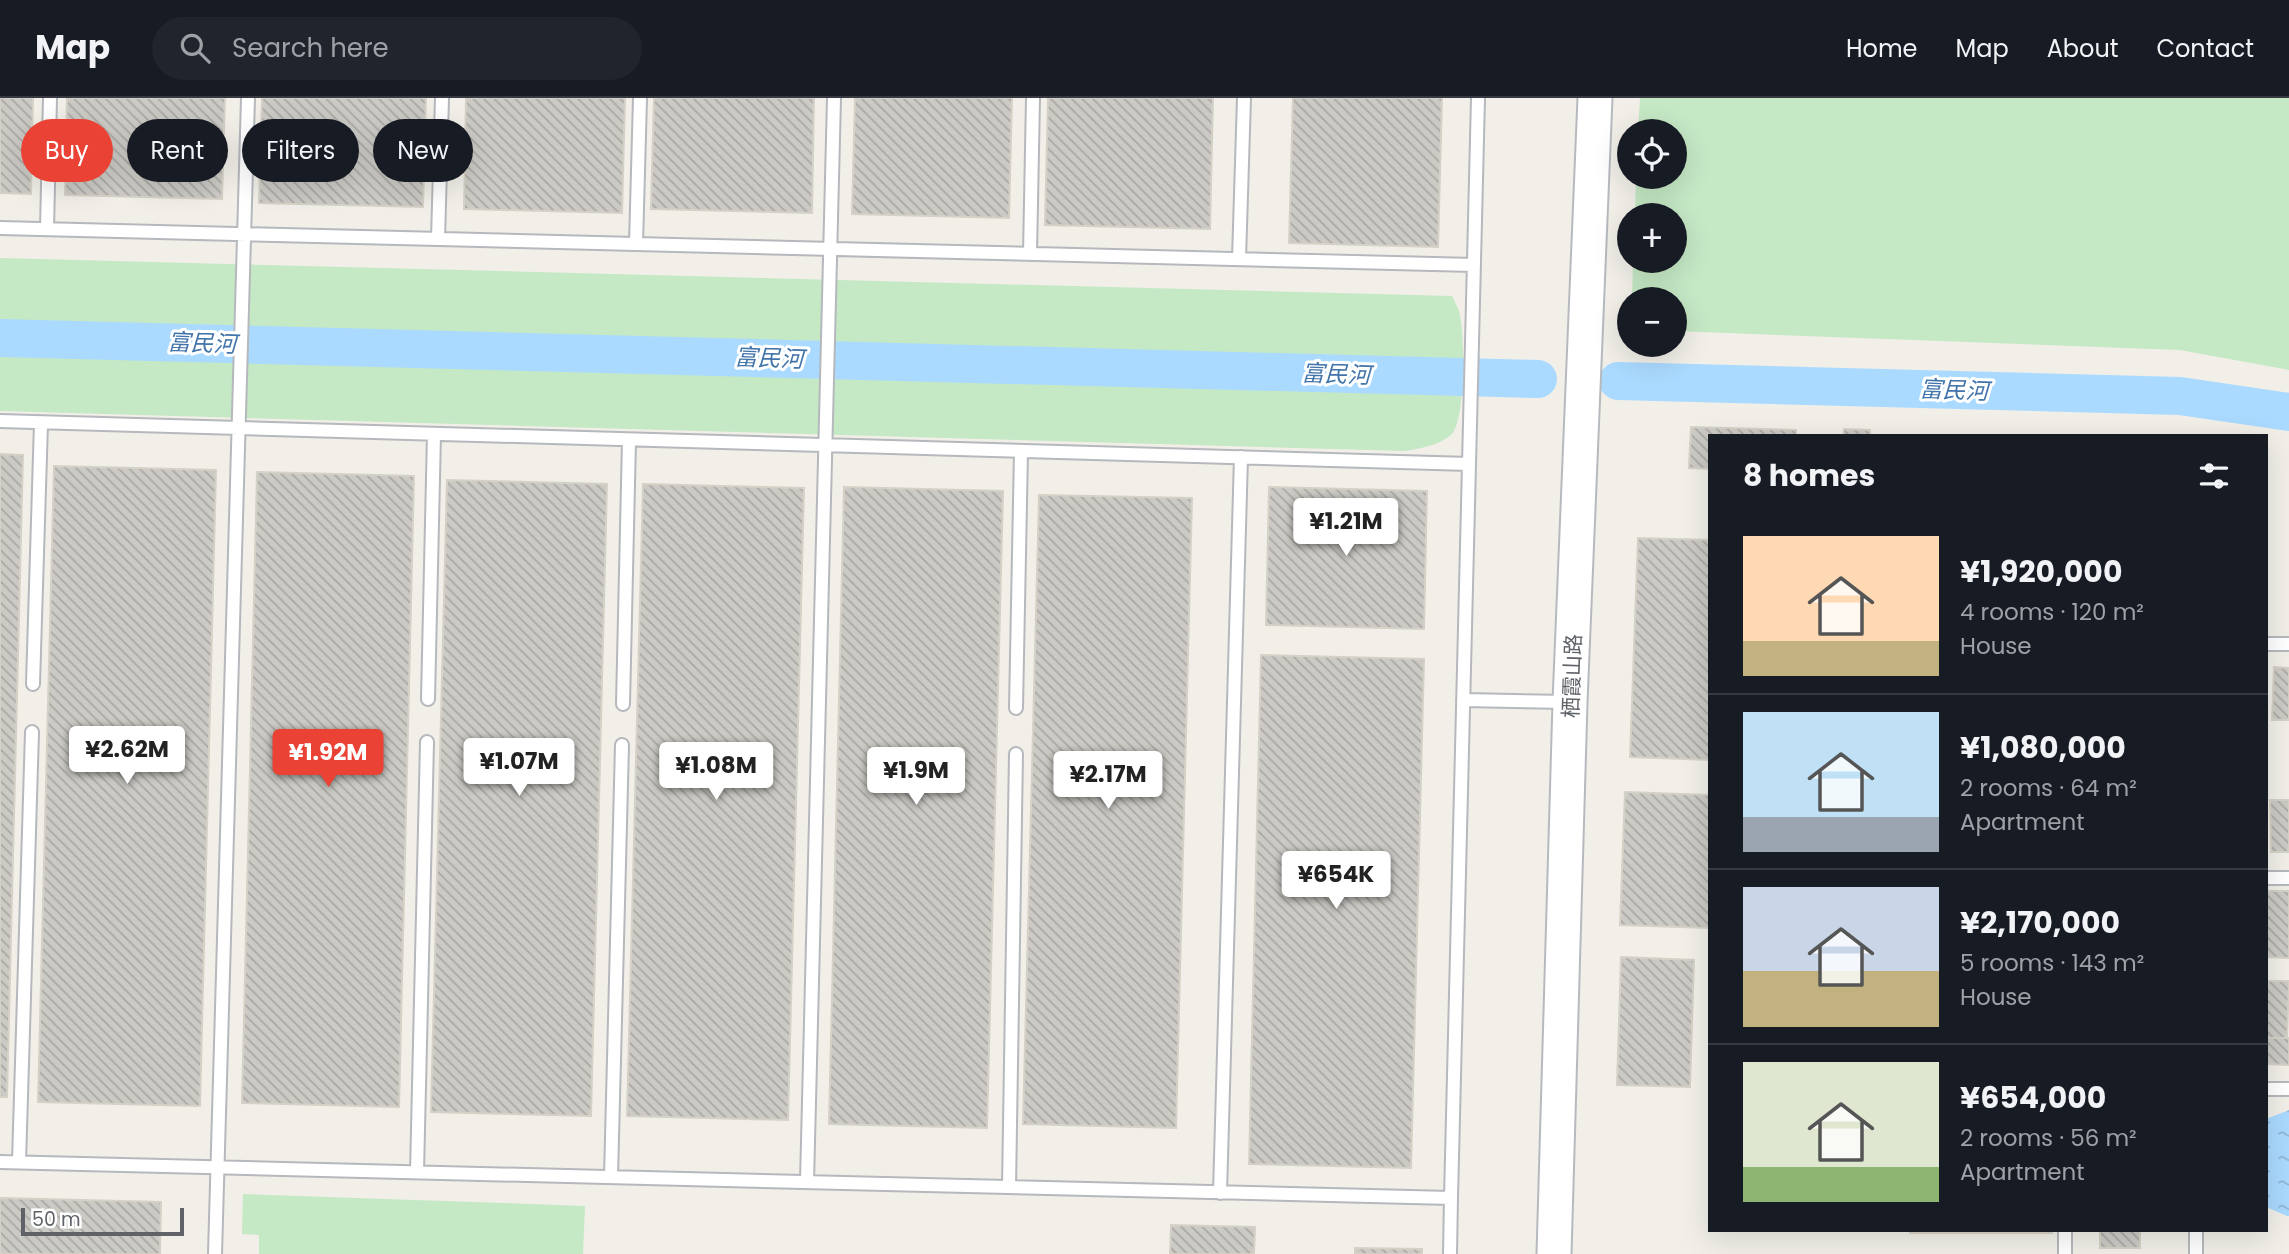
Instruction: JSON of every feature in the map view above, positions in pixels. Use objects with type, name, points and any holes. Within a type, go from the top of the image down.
[{"type":"street","name":"栖霞山路","points":[[1554,1254],[1570,702],[1595,98]]},
{"type":"lane","points":[[47,229],[50,98]]},
{"type":"lane","points":[[215,1254],[248,98]]},
{"type":"lane","points":[[438,239],[442,98]]},
{"type":"lane","points":[[636,244],[640,98]]},
{"type":"lane","points":[[807,1182],[834,98]]},
{"type":"lane","points":[[1030,254],[1033,98]]},
{"type":"lane","points":[[1239,259],[1244,98]]},
{"type":"lane","points":[[1450,1254],[1478,98]]},
{"type":"lane","points":[[0,228],[1474,265]]},
{"type":"lane","points":[[0,421],[1469,464]]},
{"type":"lane","points":[[33,684],[41,423]]},
{"type":"lane","points":[[428,699],[433,434]]},
{"type":"lane","points":[[623,704],[629,440]]},
{"type":"lane","points":[[1016,708],[1021,451]]},
{"type":"lane","points":[[1220,1193],[1241,457]]},
{"type":"lane","points":[[2268,644],[2289,644]]},
{"type":"lane","points":[[1463,700],[1570,702]]},
{"type":"lane","points":[[19,1162],[32,732]]},
{"type":"lane","points":[[417,1172],[427,742]]},
{"type":"lane","points":[[611,1177],[622,745]]},
{"type":"lane","points":[[1009,1187],[1016,754]]},
{"type":"lane","points":[[2268,878],[2289,878]]},
{"type":"lane","points":[[2268,1089],[2289,1089]]},
{"type":"lane","points":[[0,1162],[1451,1198]]},
{"type":"lane","points":[[2064,1254],[2065,1232]]},
{"type":"lane","points":[[2196,1232],[2196,1254]]},
{"type":"green space","points":[[1640,98],[2289,98],[2289,370],[2180,350],[1687,331],[1687,287],[1632,287],[1633,273],[1687,273],[1687,203],[1635,203],[1636,189],[1687,189],[1687,119],[1639,119]]},
{"type":"green space","points":[[0,258],[1452,296],[1461,321],[1462,395],[1456,426],[1451,435],[1435,444],[1405,451],[0,411]]},
{"type":"green space","points":[[243,1194],[585,1206],[583,1254],[259,1254],[259,1235],[242,1234]]},
{"type":"water","points":[[2289,1110],[2289,1216],[2268,1208],[2268,1118]]},
{"type":"building","points":[[0,98],[33,98],[33,119],[21,119],[21,182],[31,182],[31,194],[0,193]]},
{"type":"building","points":[[67,98],[225,98],[224,119],[127,119],[127,182],[223,182],[222,199],[65,195],[65,182],[113,182],[113,119],[67,119]]},
{"type":"building","points":[[262,98],[426,98],[425,119],[373,119],[373,182],[424,182],[423,207],[259,203],[260,182],[359,182],[359,119],[261,119]]},
{"type":"building","points":[[466,98],[625,98],[622,213],[464,209],[464,182],[473,182],[473,119],[466,119]]},
{"type":"building","points":[[654,98],[814,98],[812,213],[651,209]]},
{"type":"building","points":[[855,98],[1012,98],[1009,218],[852,214]]},
{"type":"building","points":[[1048,98],[1213,98],[1210,229],[1045,225]]},
{"type":"building","points":[[1293,98],[1442,98],[1438,247],[1289,243]]},
{"type":"building","points":[[1691,427],[1796,430],[1796,434],[1708,434],[1708,469],[1689,468]]},
{"type":"building","points":[[1844,429],[1870,430],[1870,434],[1843,434]]},
{"type":"building","points":[[0,454],[23,455],[7,1097],[0,1097]]},
{"type":"building","points":[[54,466],[216,470],[200,1106],[38,1102]]},
{"type":"building","points":[[257,472],[414,476],[399,1107],[242,1103]]},
{"type":"building","points":[[447,480],[607,484],[591,1116],[431,1112]]},
{"type":"building","points":[[643,484],[804,488],[788,1120],[627,1116]]},
{"type":"building","points":[[844,487],[1003,491],[987,1128],[829,1124]]},
{"type":"building","points":[[1269,487],[1427,491],[1424,629],[1266,625]]},
{"type":"building","points":[[1039,495],[1192,498],[1176,1128],[1023,1124]]},
{"type":"building","points":[[1638,538],[1708,540],[1708,760],[1630,757]]},
{"type":"building","points":[[1261,655],[1424,659],[1411,1168],[1249,1164]]},
{"type":"building","points":[[2274,667],[2289,668],[2289,720],[2272,720]]},
{"type":"building","points":[[1625,792],[1708,795],[1708,928],[1620,925]]},
{"type":"building","points":[[2270,800],[2289,800],[2289,852],[2271,852]]},
{"type":"building","points":[[2268,891],[2289,891],[2289,958],[2268,957]]},
{"type":"building","points":[[1621,957],[1694,960],[1690,1087],[1617,1085]]},
{"type":"building","points":[[2268,981],[2289,981],[2287,1038],[2268,1038]]},
{"type":"building","points":[[2268,1038],[2289,1038],[2289,1065],[2268,1064]]},
{"type":"building","points":[[0,1198],[161,1202],[160,1254],[0,1254]]},
{"type":"building","points":[[1171,1225],[1255,1227],[1254,1254],[1170,1254]]},
{"type":"building","points":[[1910,1232],[2052,1232],[2052,1233]]},
{"type":"building","points":[[2100,1232],[2140,1232],[2140,1248],[2100,1248]]},
{"type":"building","points":[[1355,1248],[1422,1249],[1422,1254],[1355,1254]]},
{"type":"waterway","name":"富民河","points":[[0,338],[1538,379]]},
{"type":"waterway","name":"富民河","points":[[1618,381],[2180,396],[2289,412]]}]
